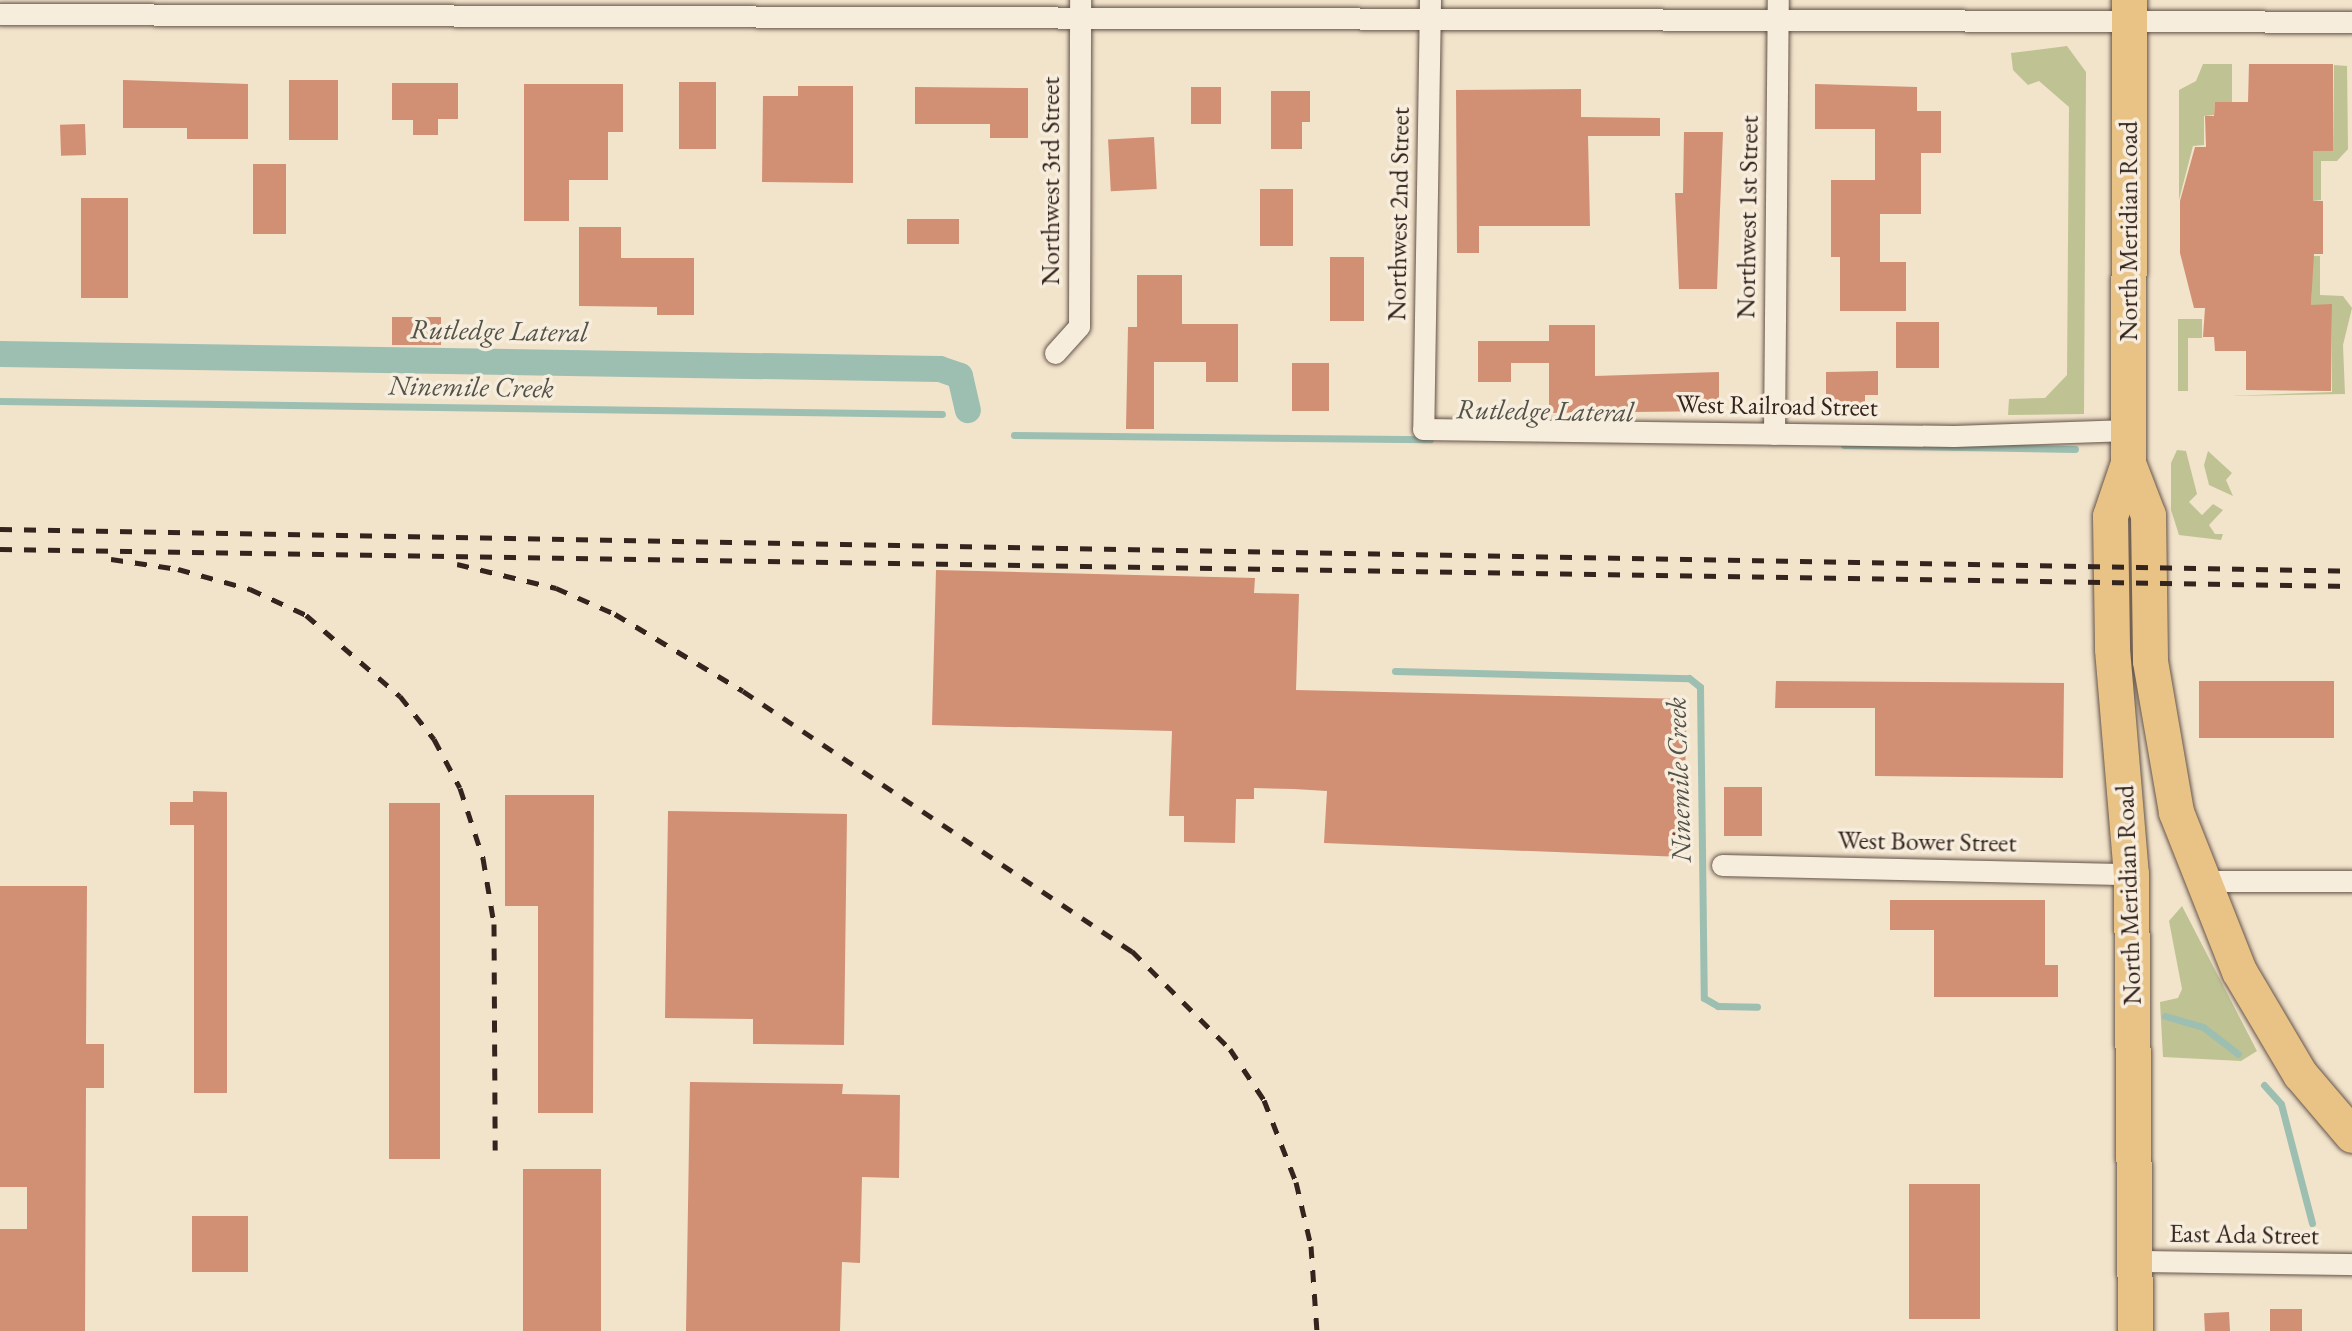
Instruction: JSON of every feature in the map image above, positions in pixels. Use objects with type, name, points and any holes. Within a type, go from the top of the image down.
[{"type":"main road","name":"North Meridian Road","points":[[2129,11],[2129,446],[2110,516],[2112,649],[2131,874],[2135,1331]]},
{"type":"main road","name":"North Meridian Road","points":[[2129,446],[2148,515],[2150,661],[2157,718],[2176,812],[2201,881],[2239,971],[2293,1062],[2352,1135]]},
{"type":"street","points":[[0,14],[730,9],[2129,11],[2352,22]]},
{"type":"street","name":"Northwest 3rd Street","points":[[1055,353],[1079,326],[1080,9]]},
{"type":"street","name":"Northwest 2nd Street","points":[[1423,429],[1430,10]]},
{"type":"street","name":"Northwest 1st Street","points":[[1774,434],[1778,10]]},
{"type":"street","name":"West Railroad Street","points":[[1423,429],[1954,436],[2129,446]]},
{"type":"street","name":"West Bower Street","points":[[1723,865],[2131,874]]},
{"type":"street","points":[[2201,881],[2352,881]]},
{"type":"street","name":"East Ada Street","points":[[2136,1261],[2352,1264]]},
{"type":"green space","points":[[2067,46],[2086,72],[2084,414],[2008,415],[2009,399],[2045,398],[2067,375],[2069,107],[2039,81],[2028,85],[2013,70],[2011,53]]},
{"type":"green space","points":[[2203,64],[2232,64],[2232,102],[2215,102],[2214,115],[2204,116],[2204,145],[2193,146],[2179,200],[2179,90],[2196,81]]},
{"type":"green space","points":[[2334,65],[2347,66],[2348,149],[2337,161],[2321,161],[2321,200],[2313,201],[2313,151],[2333,151]]},
{"type":"green space","points":[[2313,256],[2320,256],[2320,295],[2343,296],[2352,308],[2343,345],[2345,394],[2230,396],[2332,392],[2332,305],[2311,305]]},
{"type":"green space","points":[[2178,319],[2202,319],[2202,338],[2188,338],[2188,391],[2178,391]]},
{"type":"green space","points":[[2177,450],[2186,451],[2197,494],[2189,502],[2202,515],[2213,504],[2223,510],[2209,525],[2215,534],[2223,534],[2221,540],[2179,535],[2171,510],[2171,463]]},
{"type":"green space","points":[[2208,451],[2232,473],[2226,480],[2233,496],[2209,485],[2204,465]]},
{"type":"green space","points":[[2182,906],[2257,1051],[2241,1061],[2163,1057],[2160,1002],[2178,998],[2182,989],[2169,921]]},
{"type":"building","points":[[2249,64],[2333,64],[2333,151],[2313,151],[2313,201],[2323,201],[2323,254],[2314,254],[2311,305],[2332,304],[2331,391],[2246,390],[2246,351],[2215,351],[2214,337],[2203,337],[2205,308],[2194,308],[2180,253],[2180,201],[2195,147],[2206,147],[2205,116],[2214,116],[2215,102],[2248,102]]},
{"type":"building","points":[[123,80],[248,84],[248,139],[187,139],[187,128],[123,128]]},
{"type":"building","points":[[289,80],[338,80],[338,140],[289,140]]},
{"type":"building","points":[[679,82],[716,82],[716,149],[679,149]]},
{"type":"building","points":[[392,83],[458,83],[458,119],[438,119],[438,135],[413,135],[413,120],[392,120]]},
{"type":"building","points":[[524,84],[623,84],[623,132],[608,132],[608,180],[569,180],[569,221],[524,221]]},
{"type":"building","points":[[1815,84],[1917,87],[1917,111],[1941,111],[1941,153],[1921,153],[1921,214],[1880,214],[1880,262],[1906,262],[1906,311],[1840,311],[1840,257],[1831,257],[1831,180],[1875,180],[1875,129],[1815,129]]},
{"type":"building","points":[[798,86],[853,86],[853,183],[762,182],[763,96],[798,96]]},
{"type":"building","points":[[915,87],[1028,88],[1028,138],[990,138],[990,124],[915,124]]},
{"type":"building","points":[[1191,87],[1221,87],[1221,124],[1191,124]]},
{"type":"building","points":[[1581,89],[1581,117],[1660,118],[1660,136],[1588,136],[1590,226],[1479,226],[1479,253],[1457,253],[1456,90]]},
{"type":"building","points":[[1271,91],[1310,91],[1310,122],[1302,122],[1302,149],[1271,149]]},
{"type":"building","points":[[85,124],[86,155],[61,156],[60,125]]},
{"type":"building","points":[[1684,132],[1723,132],[1717,289],[1679,289],[1675,193],[1683,193]]},
{"type":"building","points":[[1154,137],[1157,189],[1111,191],[1108,139]]},
{"type":"building","points":[[253,164],[286,164],[286,234],[253,234]]},
{"type":"building","points":[[1260,189],[1293,189],[1293,246],[1260,246]]},
{"type":"building","points":[[81,198],[128,198],[128,298],[81,298]]},
{"type":"building","points":[[907,219],[959,219],[959,244],[907,244]]},
{"type":"building","points":[[579,227],[621,227],[621,258],[694,258],[694,315],[657,315],[657,307],[579,306]]},
{"type":"building","points":[[1330,257],[1364,257],[1364,321],[1330,321]]},
{"type":"building","points":[[1137,275],[1182,275],[1182,324],[1238,324],[1238,382],[1206,382],[1206,362],[1154,362],[1154,429],[1126,429],[1128,327],[1137,327]]},
{"type":"building","points":[[392,317],[441,317],[441,345],[392,345]]},
{"type":"building","points":[[1896,322],[1939,322],[1939,368],[1896,368]]},
{"type":"building","points":[[1549,325],[1595,325],[1595,376],[1719,372],[1719,411],[1549,413],[1549,363],[1511,363],[1511,382],[1478,382],[1478,341],[1549,341]]},
{"type":"building","points":[[1292,363],[1329,363],[1329,411],[1292,411]]},
{"type":"building","points":[[1878,371],[1878,395],[1865,395],[1865,410],[1826,410],[1826,372]]},
{"type":"building","points":[[936,570],[1255,578],[1254,593],[1299,594],[1296,690],[1687,699],[1683,857],[1324,843],[1327,791],[1294,789],[1254,788],[1254,799],[1236,799],[1235,843],[1184,842],[1184,816],[1169,816],[1172,731],[932,725]]},
{"type":"building","points":[[1776,681],[2064,683],[2063,778],[1875,776],[1875,708],[1775,708]]},
{"type":"building","points":[[2199,681],[2334,681],[2334,738],[2199,738]]},
{"type":"building","points":[[1724,787],[1762,787],[1762,836],[1724,836]]},
{"type":"building","points":[[193,791],[227,792],[227,1093],[194,1093],[194,825],[170,825],[170,802],[193,802]]},
{"type":"building","points":[[505,795],[594,795],[593,1113],[538,1113],[538,906],[505,906]]},
{"type":"building","points":[[389,803],[440,803],[440,1159],[389,1159]]},
{"type":"building","points":[[668,811],[847,814],[844,1045],[753,1044],[753,1019],[665,1018]]},
{"type":"building","points":[[0,886],[87,886],[86,1044],[104,1044],[104,1088],[86,1088],[85,1331],[0,1331],[0,1229],[27,1229],[27,1187],[0,1187]]},
{"type":"building","points":[[1890,900],[2045,900],[2045,965],[2058,965],[2058,997],[1934,997],[1934,930],[1890,930]]},
{"type":"building","points":[[690,1082],[843,1084],[842,1094],[900,1095],[899,1178],[862,1177],[860,1263],[842,1262],[840,1331],[686,1331]]},
{"type":"building","points":[[523,1169],[601,1169],[601,1331],[523,1331]]},
{"type":"building","points":[[1909,1184],[1980,1184],[1980,1319],[1909,1319]]},
{"type":"building","points":[[192,1216],[248,1216],[248,1272],[192,1272]]},
{"type":"building","points":[[2270,1309],[2302,1309],[2302,1331],[2270,1331]]},
{"type":"building","points":[[2229,1312],[2230,1331],[2205,1331],[2204,1313]]},
{"type":"waterway","name":"Rutledge Lateral","points":[[0,354],[940,369],[960,376],[968,410]]},
{"type":"waterway","name":"Ninemile Creek","points":[[0,401],[942,414]]},
{"type":"waterway","name":"Rutledge Lateral","points":[[1014,435],[1430,439]]},
{"type":"waterway","name":"Rutledge Lateral","points":[[1844,445],[2075,449]]},
{"type":"waterway","name":"Ninemile Creek","points":[[1395,671],[1689,678],[1700,687],[1704,998],[1718,1006],[1757,1007]]},
{"type":"waterway","name":"Ninemile Creek","points":[[2165,1016],[2203,1027],[2238,1054]]},
{"type":"waterway","name":"Ninemile Creek","points":[[2264,1085],[2281,1104],[2312,1223]]},
{"type":"railway","points":[[0,529],[2352,571]]},
{"type":"railway","points":[[0,549],[2352,586]]},
{"type":"railway","points":[[111,559],[178,569],[250,589],[306,615],[400,696],[434,739],[460,788],[483,858],[494,924],[495,1150]]},
{"type":"railway","points":[[457,564],[556,588],[615,614],[743,691],[1132,951],[1230,1049],[1264,1100],[1296,1182],[1311,1246],[1317,1331]]}]
